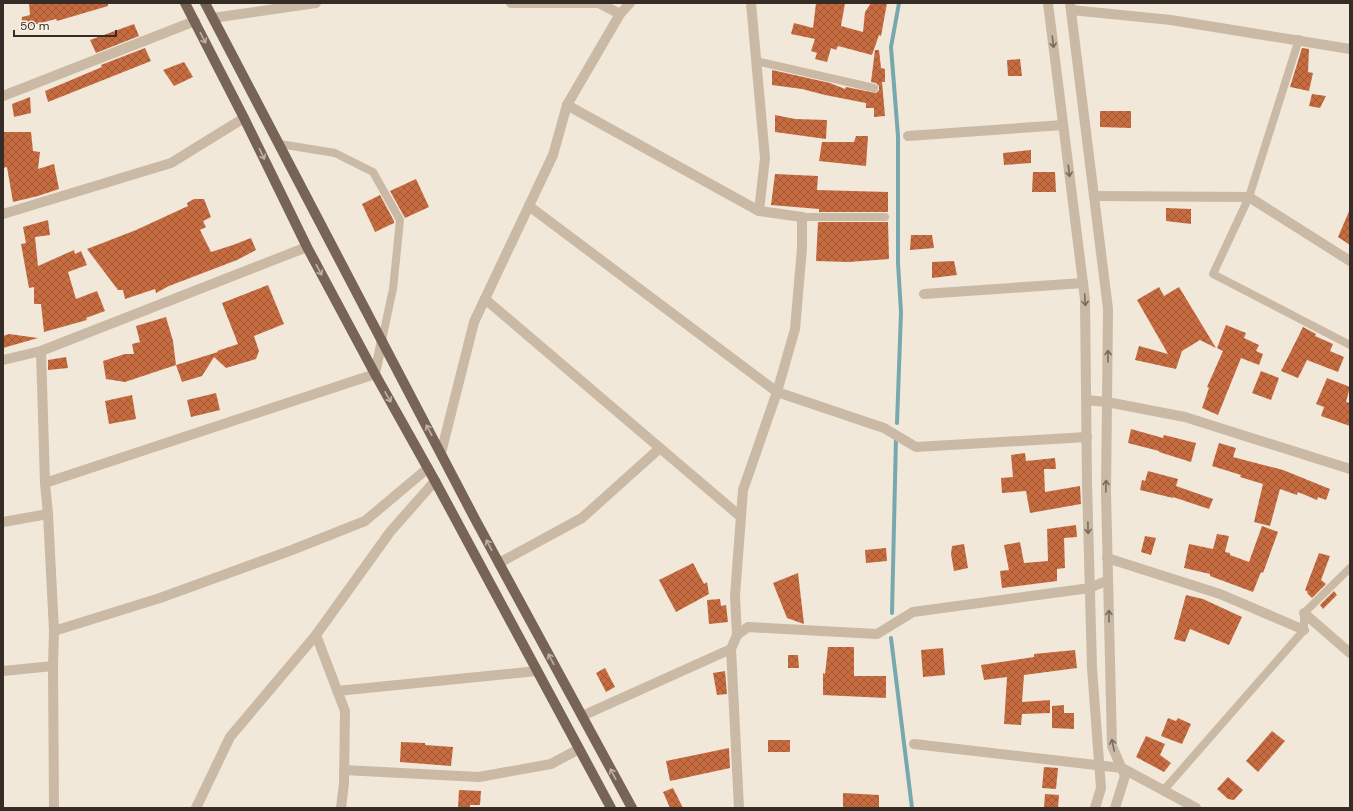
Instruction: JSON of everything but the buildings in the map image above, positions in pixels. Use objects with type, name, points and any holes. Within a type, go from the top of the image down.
[{"type":"main road","points":[[185,3],[307,246],[611,808]]},
{"type":"main road","points":[[205,3],[499,563],[632,808]]},
{"type":"street","points":[[213,18],[316,3]]},
{"type":"street","points":[[511,3],[599,3],[620,14]]},
{"type":"street","points":[[441,453],[474,322],[553,155],[567,105],[620,14],[630,3]]},
{"type":"street","points":[[751,3],[765,158],[759,211]]},
{"type":"street","points":[[1048,3],[1085,299],[1092,668],[1101,788],[1095,808]]},
{"type":"street","points":[[1115,808],[1125,776],[1112,746],[1106,492],[1108,309],[1071,7],[1171,20],[1350,49]]},
{"type":"street","points":[[3,96],[195,21]]},
{"type":"street","points":[[567,105],[759,211],[802,217],[802,248],[795,329],[777,392],[743,490],[735,596],[738,635]]},
{"type":"street","points":[[3,214],[171,163],[244,118]]},
{"type":"street","points":[[908,136],[1063,125]]},
{"type":"street","points":[[1094,196],[1249,197],[1350,261]]},
{"type":"street","points":[[528,206],[777,392],[884,428],[916,447],[1087,437]]},
{"type":"street","points":[[3,360],[41,351],[307,246]]},
{"type":"street","points":[[924,294],[1083,283]]},
{"type":"street","points":[[485,299],[741,517]]},
{"type":"street","points":[[45,484],[375,374],[382,340]]},
{"type":"street","points":[[41,351],[45,484],[54,631],[54,808]]},
{"type":"street","points":[[1086,400],[1107,402],[1185,417],[1350,469]]},
{"type":"street","points":[[499,563],[582,518],[660,448]]},
{"type":"street","points":[[54,631],[160,598],[292,550],[365,521],[428,468]]},
{"type":"street","points":[[196,808],[230,737],[316,635],[390,532],[435,481]]},
{"type":"street","points":[[3,522],[48,514]]},
{"type":"street","points":[[1107,558],[1220,594],[1304,630]]},
{"type":"street","points":[[739,808],[731,649],[738,635],[748,627],[877,634],[913,612],[1090,588],[1108,580]]},
{"type":"street","points":[[1304,613],[1350,653]]},
{"type":"street","points":[[316,635],[344,710],[344,783],[341,808]]},
{"type":"street","points":[[582,716],[731,649]]},
{"type":"street","points":[[3,671],[53,666]]},
{"type":"street","points":[[337,691],[537,671]]},
{"type":"street","points":[[914,744],[1122,768],[1196,808]]},
{"type":"street","points":[[344,770],[479,777],[551,764],[579,749]]},
{"type":"lane","points":[[1298,40],[1249,197],[1213,274],[1350,345]]},
{"type":"lane","points":[[756,61],[874,88]]},
{"type":"lane","points":[[280,144],[335,153],[373,172],[400,220],[393,289],[382,340]]},
{"type":"lane","points":[[802,217],[885,217]]},
{"type":"lane","points":[[1163,791],[1304,630],[1304,613],[1350,568]]},
{"type":"waterway","points":[[897,423],[901,312],[898,263],[898,136],[891,47],[899,3]]},
{"type":"waterway","points":[[892,613],[896,437]]},
{"type":"waterway","points":[[891,638],[912,808]]}]
